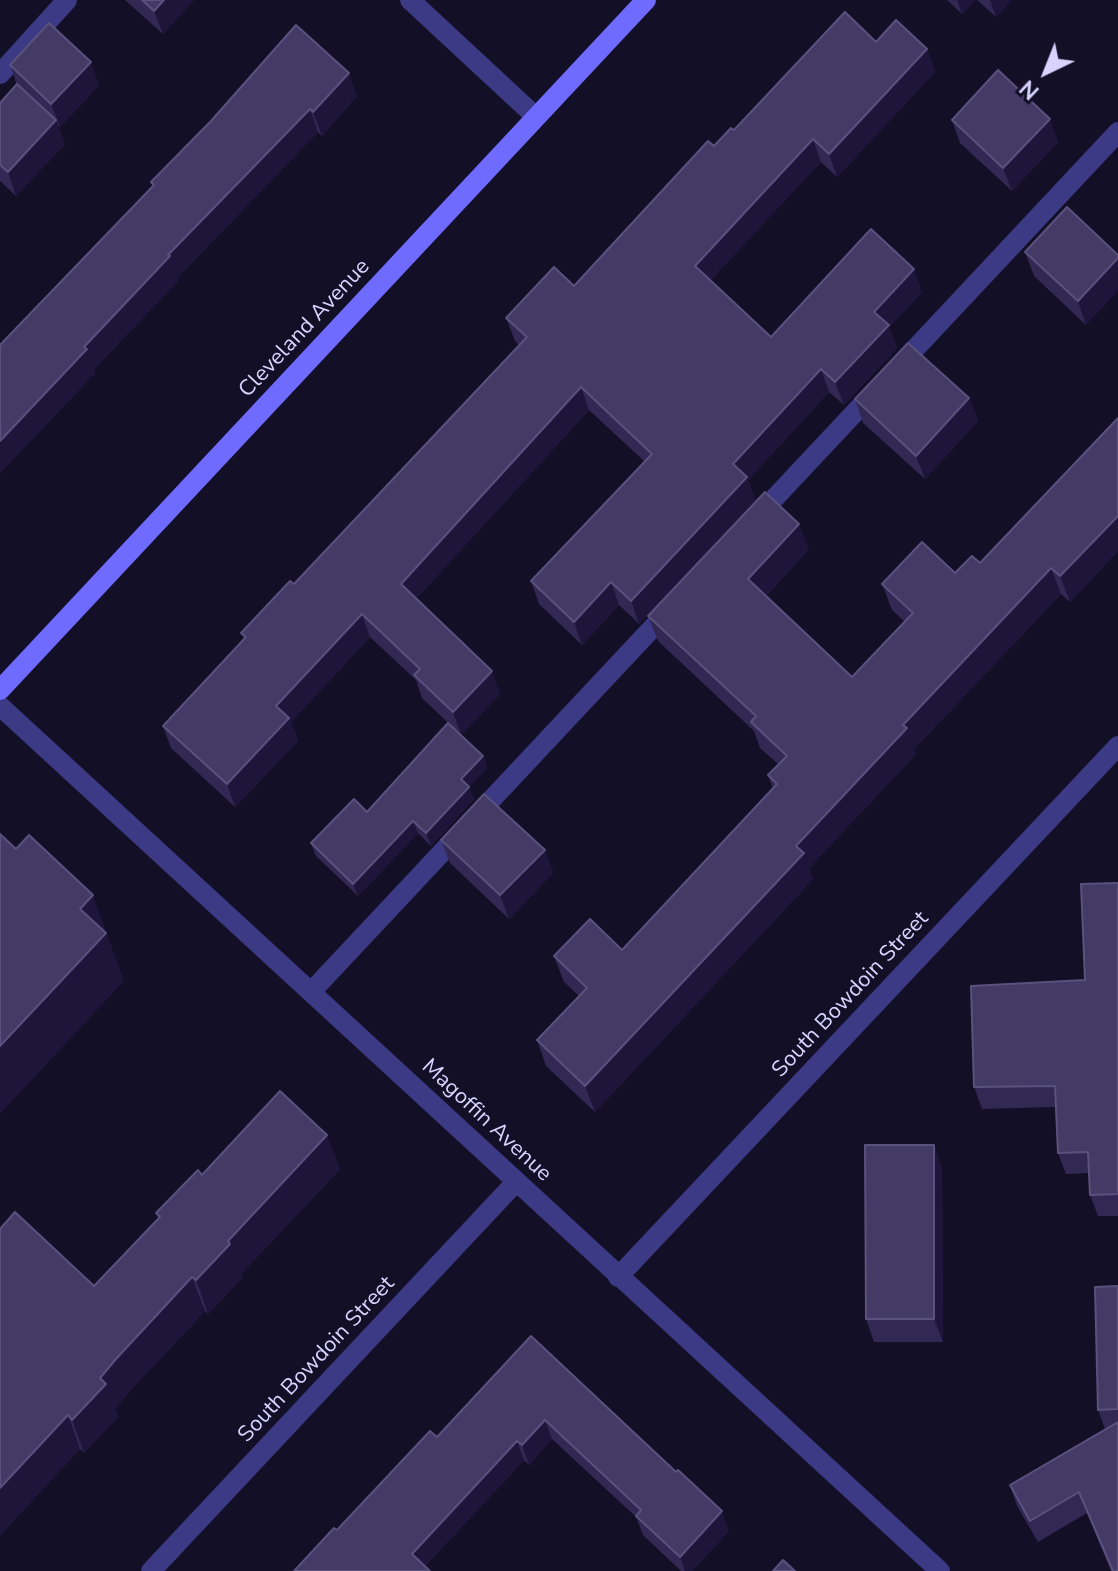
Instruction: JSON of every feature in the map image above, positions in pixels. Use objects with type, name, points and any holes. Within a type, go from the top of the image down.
[{"type":"street","points":[[0,74],[67,0]]},
{"type":"street","points":[[410,0],[536,117]]},
{"type":"street","name":"Cleveland Avenue","points":[[0,690],[646,0]]},
{"type":"street","points":[[736,539],[1118,132]]},
{"type":"street","points":[[311,992],[682,597]]},
{"type":"street","name":"Magoffin Avenue","points":[[0,706],[940,1571]]},
{"type":"street","name":"South Bowdoin Street","points":[[618,1277],[1118,746]]},
{"type":"street","name":"South Bowdoin Street","points":[[151,1571],[516,1182]]},
{"type":"building","points":[[142,0],[164,0],[154,11]]},
{"type":"building","points":[[845,12],[876,42],[896,20],[927,49],[829,154],[813,139],[695,266],[771,337],[871,229],[914,269],[874,312],[889,325],[835,382],[821,369],[733,464],[747,477],[631,601],[611,582],[574,622],[531,581],[652,454],[581,387],[401,584],[492,671],[453,712],[414,675],[420,669],[362,614],[276,706],[289,718],[227,784],[163,726],[246,637],[241,633],[290,581],[294,584],[527,337],[506,318],[554,267],[574,286],[708,141],[714,146],[731,128],[734,130]]},
{"type":"building","points":[[49,23],[91,62],[51,104],[10,65]]},
{"type":"building","points":[[296,25],[349,73],[168,255],[84,347],[87,349],[0,441],[0,345],[154,185],[151,182],[211,121]]},
{"type":"building","points":[[998,70],[1050,119],[1003,168],[952,120]]},
{"type":"building","points":[[17,84],[56,120],[8,172],[0,165],[0,103]]},
{"type":"building","points":[[1067,207],[1118,255],[1078,301],[1025,252]]},
{"type":"building","points":[[908,343],[969,398],[916,456],[855,399]]},
{"type":"building","points":[[1118,418],[1118,516],[1060,576],[1051,568],[903,725],[907,728],[796,846],[804,853],[585,1086],[537,1040],[587,988],[554,956],[590,919],[622,950],[777,784],[768,775],[787,756],[751,722],[756,716],[648,616],[765,492],[799,524],[748,579],[852,677],[913,613],[882,584],[922,542],[955,573],[972,556],[980,563]]},
{"type":"building","points":[[448,723],[483,756],[461,779],[469,787],[426,833],[413,821],[353,884],[311,843],[354,799],[367,812]]},
{"type":"building","points":[[484,794],[545,850],[500,895],[441,840]]},
{"type":"building","points":[[0,834],[16,849],[29,835],[93,895],[80,909],[106,933],[0,1046]]},
{"type":"building","points":[[1118,883],[1118,1194],[1090,1195],[1088,1152],[1058,1153],[1055,1086],[974,1087],[971,986],[1085,980],[1081,884]]},
{"type":"building","points":[[280,1091],[327,1135],[228,1241],[230,1244],[196,1280],[192,1277],[116,1359],[100,1378],[106,1384],[72,1420],[68,1415],[0,1488],[0,1229],[15,1212],[94,1286],[160,1217],[156,1213],[198,1170],[202,1175]]},
{"type":"building","points":[[865,1145],[934,1145],[934,1319],[866,1319]]},
{"type":"building","points":[[1118,1286],[1118,1409],[1098,1410],[1095,1287]]},
{"type":"building","points":[[531,1336],[722,1511],[680,1557],[636,1516],[641,1510],[545,1420],[522,1445],[517,1441],[412,1554],[430,1571],[294,1571],[430,1431],[437,1437]]},
{"type":"building","points":[[1118,1422],[1118,1571],[1113,1571],[1079,1492],[1030,1521],[1010,1485]]},
{"type":"building","points":[[783,1560],[795,1571],[773,1571]]}]
